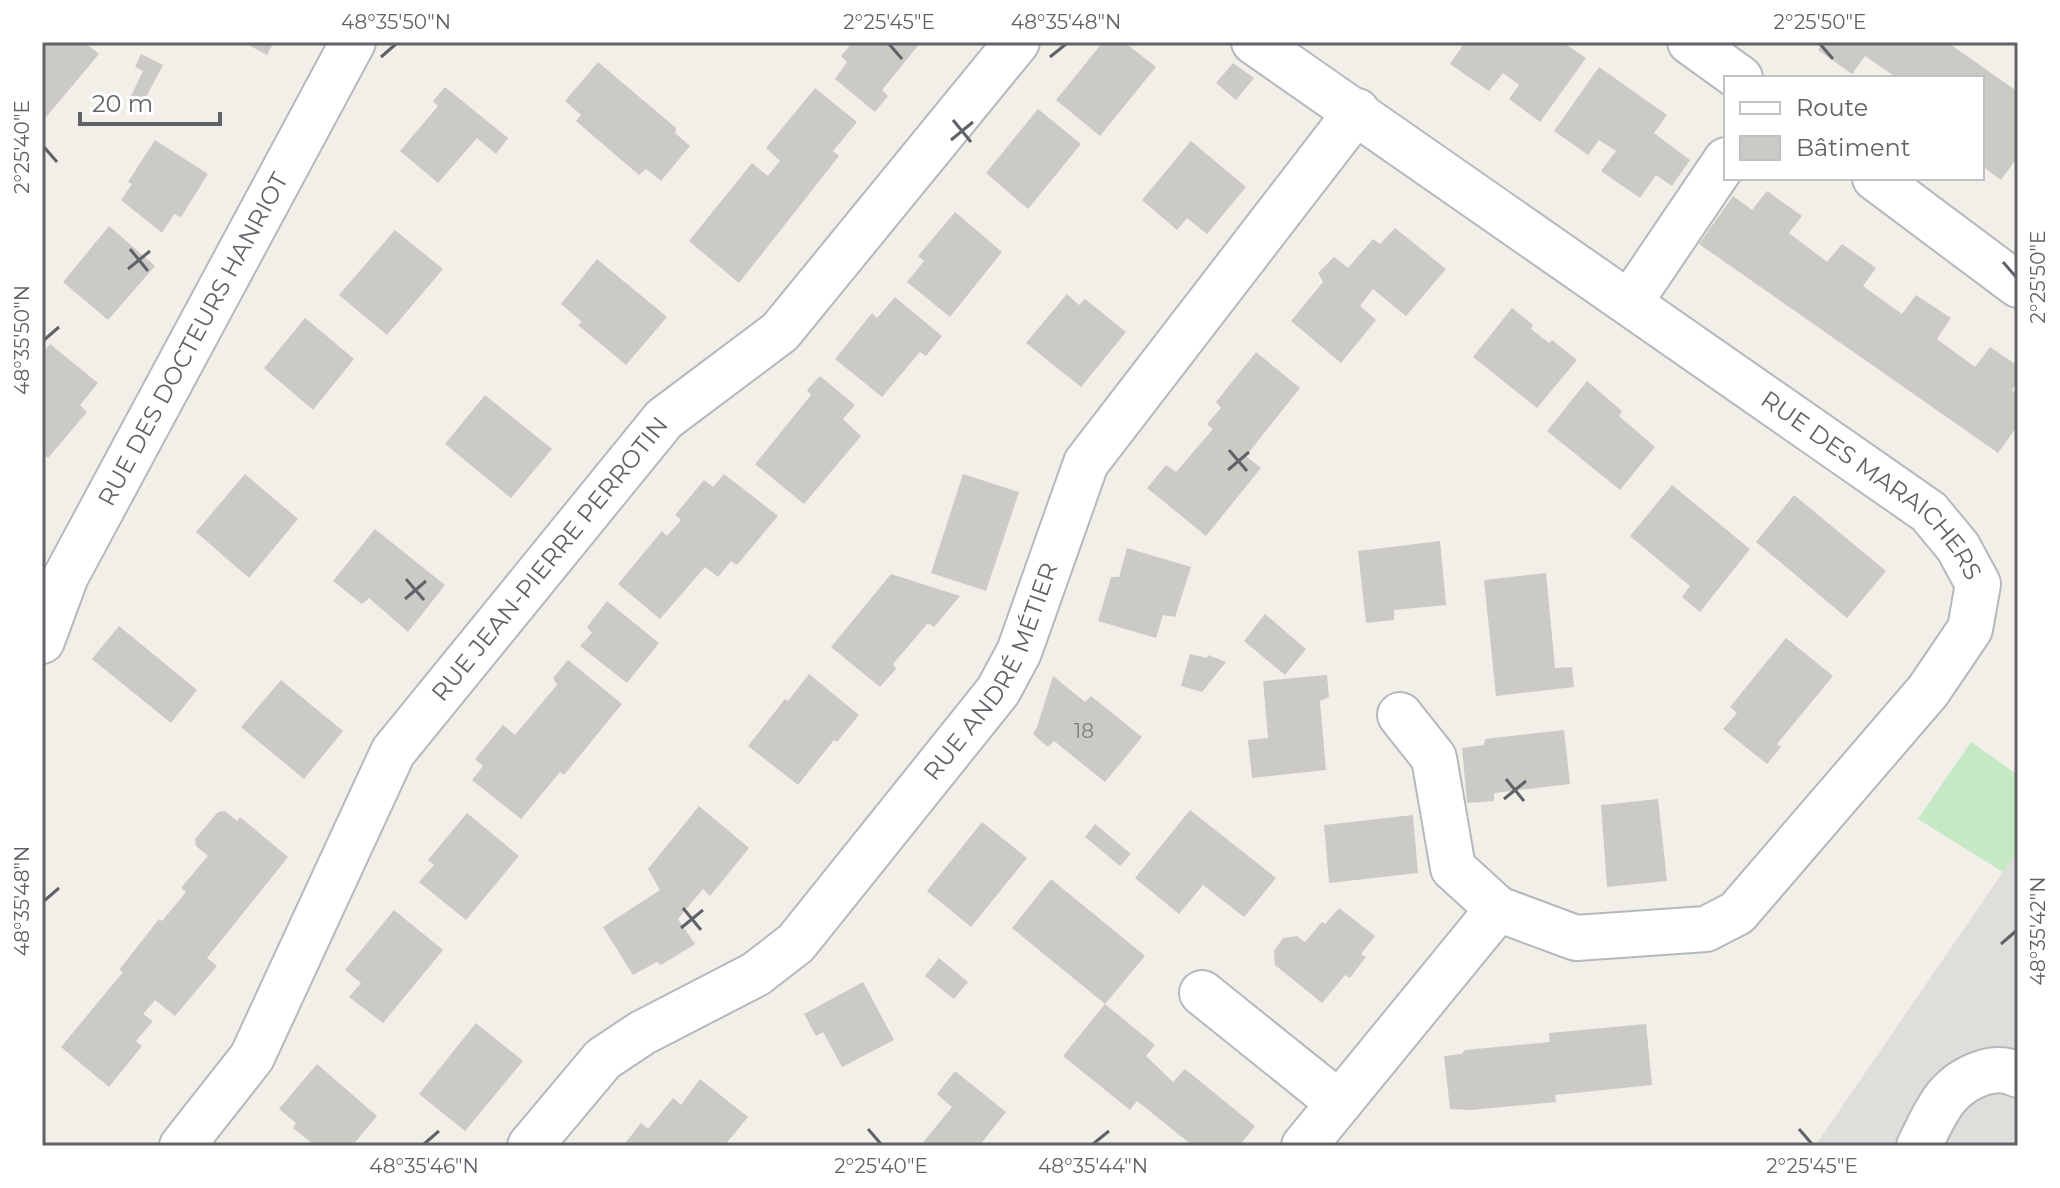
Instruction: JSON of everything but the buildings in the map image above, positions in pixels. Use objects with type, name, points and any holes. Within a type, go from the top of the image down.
[{"type":"street","name":"RUE DES DOCTEURS HANRIOT","points":[[42,641],[66,576],[353,42]]},
{"type":"street","name":"RUE JEAN-PIERRE PERROTIN","points":[[182,1146],[252,1057],[393,752],[664,419],[780,332],[1017,42]]},
{"type":"street","name":"RUE DES MARAICHERS","points":[[1254,42],[1929,512],[1958,547],[1978,584],[1970,629],[1928,691],[1737,913],[1706,929],[1576,938],[1498,909],[1453,868],[1434,758],[1400,715]]},
{"type":"street","points":[[1690,42],[1737,76]]},
{"type":"street","name":"RUE ANDRÉ MÉTIER","points":[[530,1146],[603,1059],[642,1033],[756,974],[796,943],[998,691],[1019,652],[1086,463],[1357,111]]},
{"type":"street","points":[[1630,302],[1724,163]]},
{"type":"street","points":[[1878,180],[2018,285]]},
{"type":"street","points":[[1304,1146],[1498,909]]},
{"type":"street","points":[[1202,993],[1339,1103]]},
{"type":"street","points":[[1919,1146],[1945,1097],[1961,1081],[1987,1071],[2008,1070],[2018,1075]]},
{"type":"shaded area","points":[[2018,850],[2018,1146],[1815,1146],[2003,872]]},
{"type":"green space","points":[[1971,742],[2018,775],[2018,850],[2003,872],[1918,819]]}]
